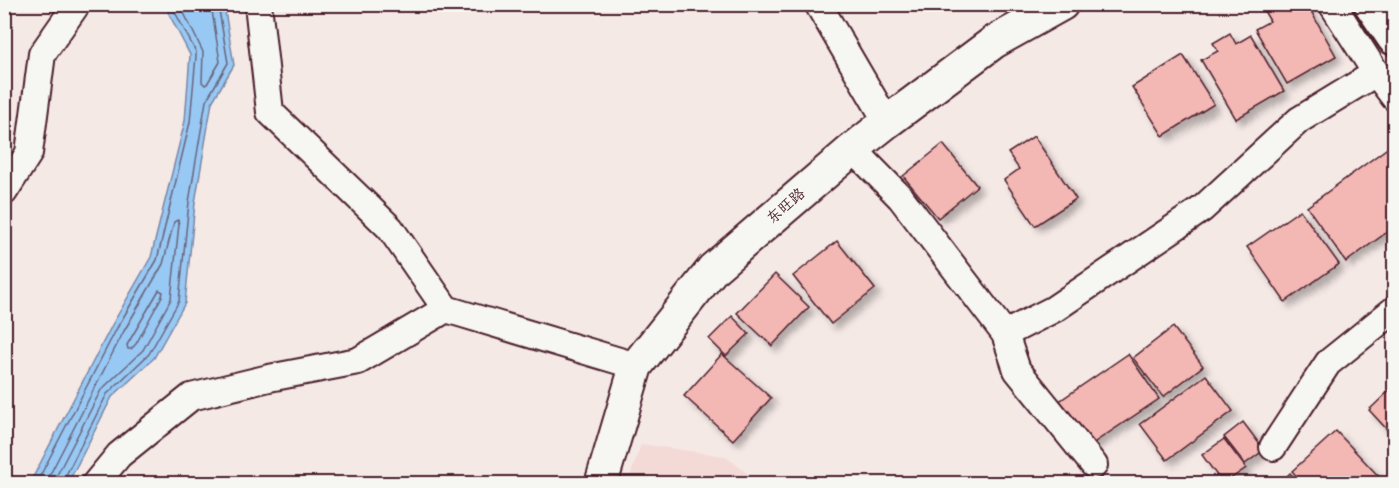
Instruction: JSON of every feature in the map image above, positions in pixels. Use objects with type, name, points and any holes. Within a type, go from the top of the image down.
[{"type":"main road","points":[[1371,4],[1395,38]]},
{"type":"street","points":[[4,192],[29,153],[42,54],[77,4]]},
{"type":"street","points":[[258,4],[270,112],[390,228],[446,309],[636,366]]},
{"type":"street","points":[[818,4],[887,122]]},
{"type":"street","name":"东旺路","points":[[601,483],[636,366],[713,269],[887,122],[994,42],[1062,4]]},
{"type":"street","points":[[1332,4],[1376,73],[1395,97]]},
{"type":"street","points":[[1005,334],[1054,309],[1202,209],[1299,120],[1376,73]]},
{"type":"street","points":[[853,149],[901,198],[1005,334],[1017,370],[1094,465]]},
{"type":"street","points":[[95,483],[119,455],[191,397],[269,378],[358,361],[446,309]]},
{"type":"street","points":[[1273,447],[1328,363],[1395,310]]},
{"type":"shaded area","points":[[641,444],[725,456],[760,483],[628,483]]},
{"type":"water","points":[[170,5],[224,5],[234,65],[212,102],[195,203],[185,303],[154,358],[112,397],[68,483],[30,483],[112,325],[151,257],[185,121],[190,55],[168,12]]},
{"type":"building","points":[[1276,4],[1288,4],[1291,10],[1300,4],[1307,4],[1336,56],[1287,84],[1255,29],[1270,21],[1264,11]]},
{"type":"building","points":[[1230,33],[1236,44],[1251,35],[1284,91],[1236,119],[1201,60],[1218,51],[1213,43]]},
{"type":"building","points":[[1183,55],[1214,104],[1163,136],[1132,87]]},
{"type":"building","points":[[1034,136],[1076,199],[1035,226],[1004,180],[1019,169],[1008,153]]},
{"type":"building","points":[[943,144],[977,186],[938,218],[903,176]]},
{"type":"building","points":[[1393,144],[1394,227],[1346,262],[1307,207]]},
{"type":"building","points":[[1300,210],[1339,264],[1285,302],[1247,247]]},
{"type":"building","points":[[837,241],[875,289],[831,324],[793,276]]},
{"type":"building","points":[[775,274],[809,307],[772,346],[737,313]]},
{"type":"building","points":[[732,316],[749,334],[726,356],[709,339]]},
{"type":"building","points":[[1173,327],[1203,366],[1163,397],[1133,358]]},
{"type":"building","points":[[722,354],[771,398],[733,440],[684,396]]},
{"type":"building","points":[[1128,354],[1159,399],[1089,446],[1058,402]]},
{"type":"building","points":[[1206,375],[1233,411],[1167,460],[1140,424]]},
{"type":"building","points":[[1394,386],[1394,437],[1369,410]]},
{"type":"building","points":[[1243,422],[1264,450],[1245,464],[1224,437]]},
{"type":"building","points":[[1336,431],[1386,484],[1304,484],[1292,471]]},
{"type":"building","points":[[1224,439],[1246,468],[1223,484],[1202,455]]},
{"type":"building","points":[[1290,473],[1300,484],[1279,484]]}]
